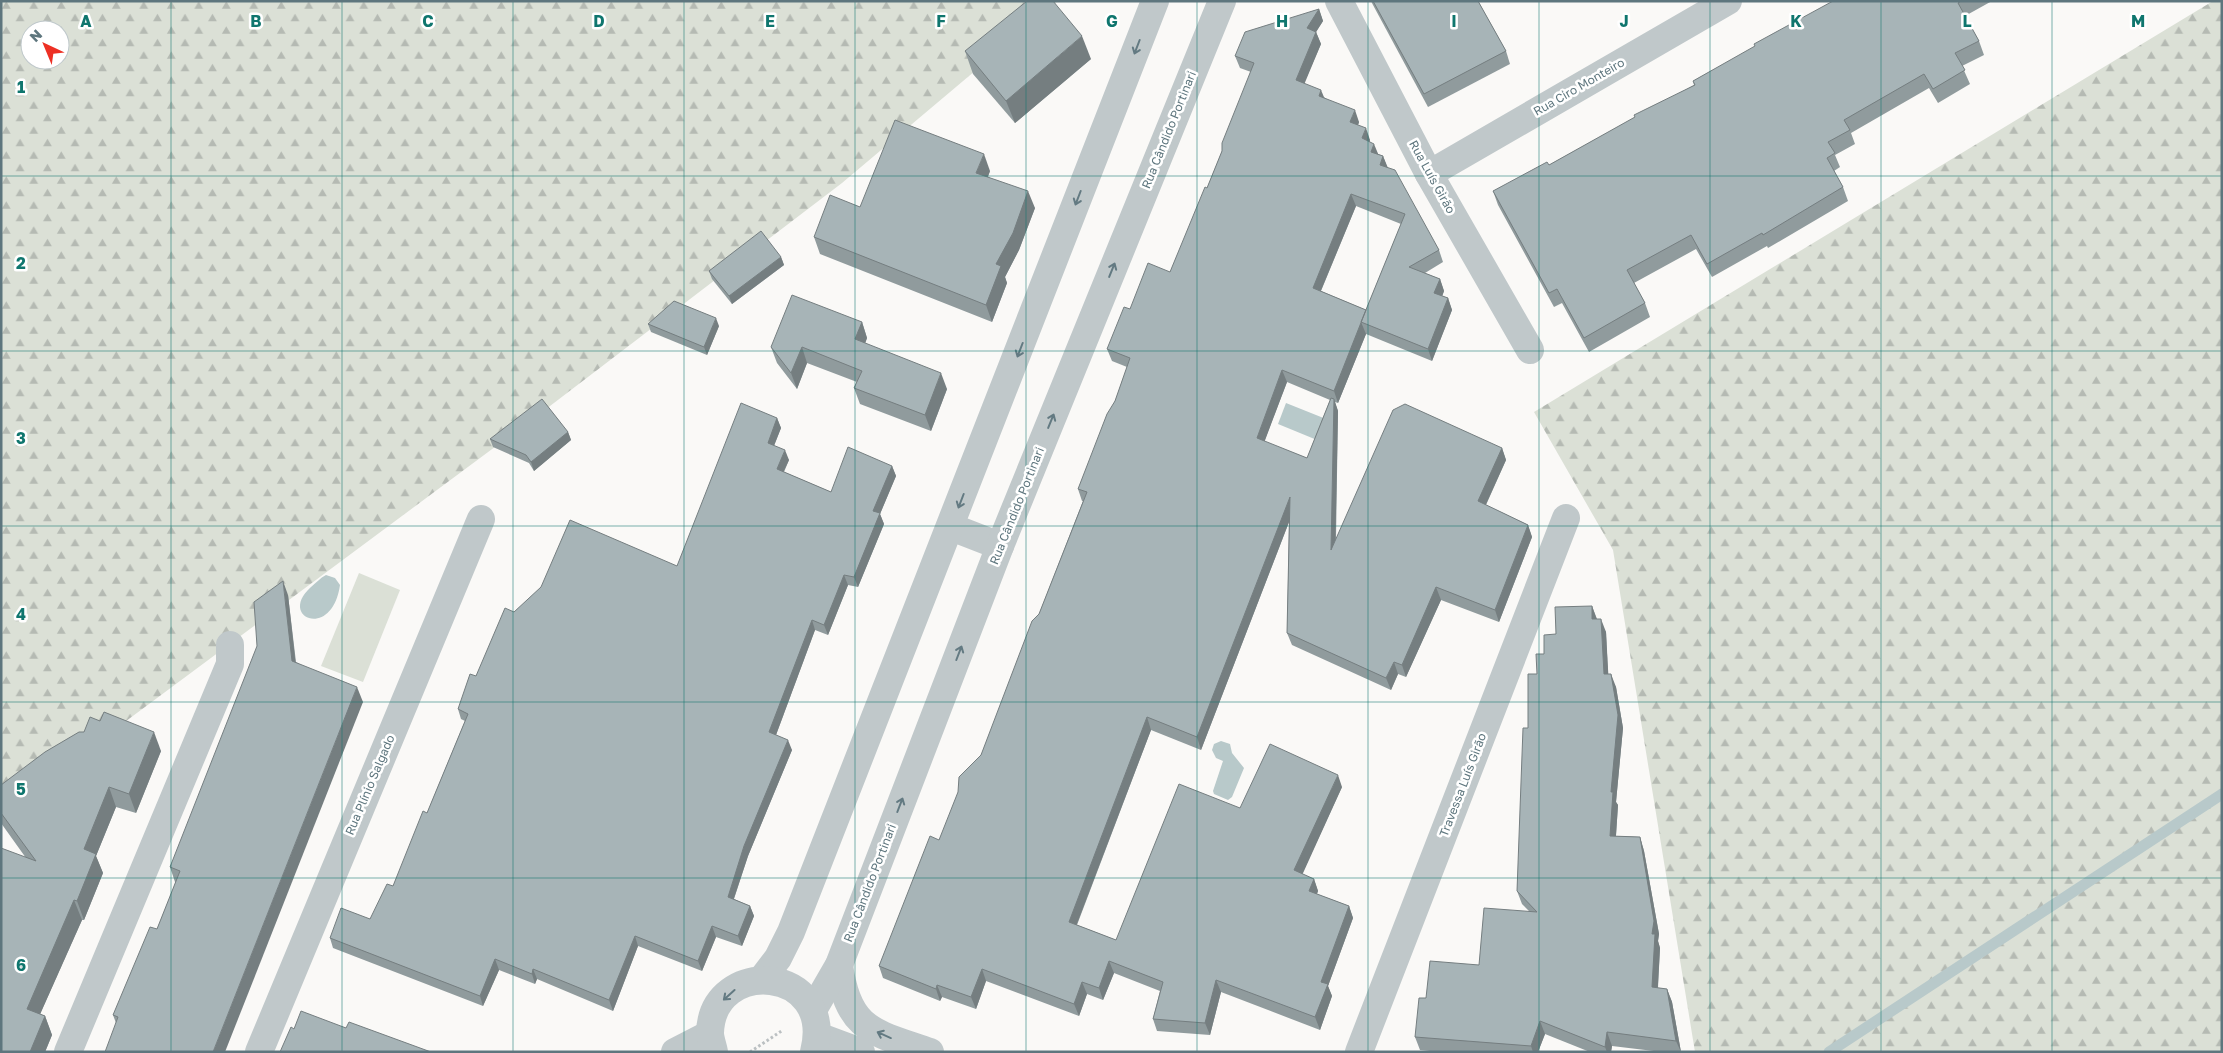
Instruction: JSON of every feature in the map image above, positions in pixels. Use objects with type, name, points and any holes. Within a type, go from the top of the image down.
[{"type":"street","points":[[762,979],[778,958],[792,932],[1155,1]]},
{"type":"street","name":"Rua Cândido Portinari","points":[[815,1033],[839,965],[1000,546],[1222,1]]},
{"type":"street","name":"Rua Luís Girão","points":[[1339,1],[1429,174],[1530,350]]},
{"type":"street","name":"Rua Ciro Monteiro","points":[[1429,174],[1728,1]]},
{"type":"street","name":"Travessa Luís Girão","points":[[1358,1052],[1566,518]]},
{"type":"street","name":"Rua Plínio Salgado","points":[[260,1052],[481,519]]},
{"type":"street","points":[[951,527],[1000,546]]},
{"type":"street","points":[[68,1052],[230,664],[230,645]]},
{"type":"street","points":[[839,965],[844,994],[858,1020],[869,1028],[930,1052]]},
{"type":"street","points":[[675,1052],[712,1043],[714,1013],[725,996],[743,984],[762,979],[783,983],[801,993],[815,1033],[861,1052]]},
{"type":"green space","points":[[1,1],[1058,1],[842,183],[550,406],[1,814]]},
{"type":"green space","points":[[2213,1],[2222,1],[2222,1052],[1695,1052],[1613,550],[1534,412]]},
{"type":"green space","points":[[359,573],[400,590],[363,682],[321,666]]},
{"type":"shaded area","points":[[1286,403],[1326,419],[1317,440],[1278,424]]},
{"type":"shaded area","points":[[326,575],[335,578],[340,585],[335,602],[327,613],[318,618],[310,618],[303,614],[300,607],[302,598],[311,587]]},
{"type":"shaded area","points":[[1221,741],[1230,744],[1232,753],[1244,768],[1232,797],[1228,800],[1214,794],[1213,791],[1223,761],[1216,758],[1212,750],[1214,744]]},
{"type":"building","points":[[1027,1],[1053,1],[1082,36],[1006,101],[965,51]]},
{"type":"building","points":[[1373,1],[1478,1],[1506,51],[1424,94]]},
{"type":"building","points":[[1833,1],[1961,1],[1958,3],[1979,41],[1955,53],[1965,70],[1933,89],[1924,74],[1844,120],[1850,130],[1828,142],[1835,153],[1827,158],[1843,187],[1763,235],[1762,233],[1707,264],[1691,235],[1627,270],[1645,303],[1584,338],[1557,289],[1549,293],[1493,191],[1547,162],[1549,165],[1635,117],[1634,115],[1695,85],[1693,81],[1755,46],[1754,44]]},
{"type":"building","points":[[1319,9],[1307,28],[1316,32],[1296,80],[1321,90],[1319,96],[1355,110],[1350,122],[1366,128],[1362,138],[1374,144],[1371,152],[1383,156],[1380,165],[1395,170],[1439,250],[1409,267],[1440,279],[1434,293],[1448,298],[1428,349],[1361,322],[1334,391],[1282,370],[1257,438],[1307,458],[1331,398],[1334,399],[1331,550],[1393,410],[1405,404],[1502,448],[1478,501],[1528,525],[1495,610],[1436,587],[1402,665],[1394,662],[1386,678],[1287,633],[1290,497],[1197,737],[1147,717],[1069,922],[1116,940],[1179,784],[1240,808],[1270,744],[1338,775],[1294,870],[1314,879],[1309,891],[1349,906],[1321,982],[1328,984],[1315,1017],[1216,980],[1205,1023],[1153,1019],[1163,982],[1109,961],[1099,988],[1082,982],[1074,1004],[982,969],[971,997],[937,985],[936,989],[879,966],[930,836],[939,840],[958,792],[959,777],[981,755],[1032,621],[1039,614],[1087,492],[1078,489],[1107,414],[1115,401],[1130,358],[1107,349],[1124,307],[1130,309],[1148,263],[1170,272],[1222,151],[1222,143],[1254,63],[1235,56],[1245,32]],"holes":[[[1351,194],[1405,214],[1366,310],[1313,288]]]},
{"type":"building","points":[[895,120],[984,154],[976,173],[1028,191],[1013,233],[996,264],[1001,266],[986,305],[814,237],[830,195],[860,207]]},
{"type":"building","points":[[761,231],[781,257],[729,296],[709,271]]},
{"type":"building","points":[[792,295],[862,322],[855,339],[941,373],[925,415],[854,388],[862,371],[802,347],[791,373],[771,347]]},
{"type":"building","points":[[674,301],[716,318],[704,347],[648,324]]},
{"type":"building","points":[[542,399],[568,432],[531,462],[526,455],[490,439]]},
{"type":"building","points":[[741,403],[777,418],[768,443],[785,450],[777,469],[831,492],[848,447],[892,466],[873,511],[880,513],[854,577],[844,575],[824,625],[812,620],[769,732],[788,740],[744,846],[728,897],[750,906],[738,936],[712,926],[698,961],[635,936],[609,1000],[533,969],[532,974],[495,959],[480,996],[330,938],[341,908],[370,919],[387,884],[393,886],[423,811],[427,813],[468,714],[458,709],[470,674],[476,676],[505,608],[514,612],[541,587],[570,520],[677,566]]},
{"type":"building","points":[[283,581],[292,661],[357,687],[213,1052],[105,1052],[118,1017],[113,1015],[150,927],[157,929],[180,871],[170,867],[257,646],[254,602]]},
{"type":"building","points":[[1592,606],[1592,619],[1601,619],[1604,674],[1611,674],[1618,715],[1611,792],[1613,792],[1610,836],[1640,837],[1654,921],[1652,934],[1655,934],[1652,987],[1667,989],[1676,1041],[1607,1032],[1605,1047],[1540,1021],[1531,1046],[1415,1037],[1419,998],[1426,998],[1430,961],[1479,965],[1484,908],[1537,912],[1517,891],[1523,728],[1528,728],[1528,674],[1537,674],[1536,654],[1544,654],[1544,635],[1556,634],[1555,607]]},
{"type":"building","points":[[104,712],[154,732],[129,794],[109,787],[84,849],[96,854],[77,901],[74,900],[27,1009],[45,1016],[30,1052],[1,1052],[1,848],[36,861],[1,813],[1,785],[45,752],[79,732],[84,732],[90,717],[100,721]]},
{"type":"building","points":[[301,1011],[346,1028],[349,1022],[431,1052],[280,1052],[291,1027],[294,1029]]},
{"type":"waterway","points":[[1829,1052],[2222,794]]}]
